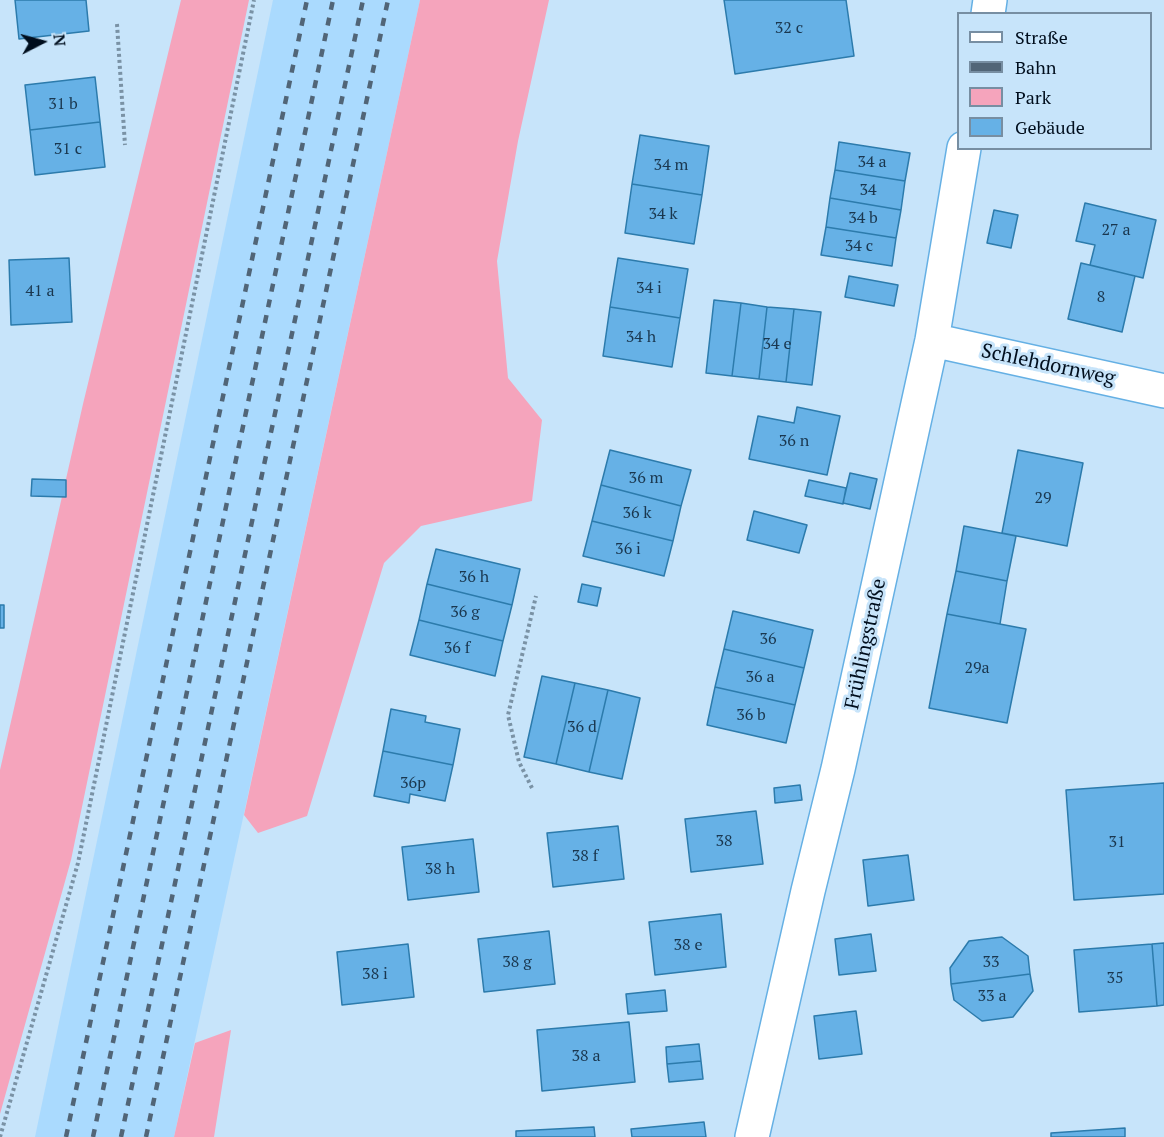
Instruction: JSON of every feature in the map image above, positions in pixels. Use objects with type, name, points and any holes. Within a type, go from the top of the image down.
[{"type":"street","name":"Frühlingstraße","points":[[752,1137],[838,770],[932,340],[964,150]]},
{"type":"street","name":"Schlehdornweg","points":[[932,340],[1164,391]]},
{"type":"path","points":[[0,1137],[78,863],[254,0]]},
{"type":"path","points":[[117,24],[125,145]]},
{"type":"path","points":[[532,788],[519,762],[508,715],[536,596]]},
{"type":"shaded area","points":[[273,0],[420,0],[174,1137],[35,1137]]},
{"type":"green space","points":[[181,0],[249,0],[71,860],[0,1114],[0,770],[83,404]]},
{"type":"green space","points":[[420,0],[549,0],[518,141],[497,261],[508,378],[542,420],[532,501],[421,526],[384,563],[307,816],[258,833],[244,815]]},
{"type":"green space","points":[[231,1030],[214,1137],[174,1137],[195,1043]]},
{"type":"building","points":[[15,0],[86,0],[89,31],[19,39]]},
{"type":"building","points":[[724,0],[846,0],[854,56],[735,74]]},
{"type":"building","points":[[95,77],[100,122],[30,130],[25,85]]},
{"type":"building","points":[[100,122],[105,167],[35,175],[30,130]]},
{"type":"building","points":[[640,135],[709,146],[702,195],[632,184]]},
{"type":"building","points":[[839,142],[910,153],[905,181],[835,170]]},
{"type":"building","points":[[835,170],[905,181],[901,210],[830,198]]},
{"type":"building","points":[[632,184],[702,195],[694,244],[625,233]]},
{"type":"building","points":[[830,198],[901,210],[896,238],[826,227]]},
{"type":"building","points":[[1085,203],[1156,220],[1143,278],[1090,265],[1095,245],[1076,241]]},
{"type":"building","points":[[994,210],[1018,215],[1011,248],[987,243]]},
{"type":"building","points":[[826,227],[896,238],[892,266],[821,255]]},
{"type":"building","points":[[69,258],[72,322],[11,325],[9,260]]},
{"type":"building","points":[[618,258],[688,269],[680,318],[610,307]]},
{"type":"building","points":[[1081,263],[1135,276],[1122,332],[1068,319]]},
{"type":"building","points":[[849,276],[898,285],[894,306],[845,297]]},
{"type":"building","points":[[714,300],[741,303],[732,376],[706,373]]},
{"type":"building","points":[[741,303],[767,307],[759,379],[732,376]]},
{"type":"building","points":[[610,307],[680,318],[672,367],[603,356]]},
{"type":"building","points":[[767,307],[794,309],[786,382],[759,379]]},
{"type":"building","points":[[794,309],[821,312],[812,385],[786,382]]},
{"type":"building","points":[[797,407],[840,416],[827,475],[749,459],[758,416],[794,423]]},
{"type":"building","points":[[610,450],[691,470],[681,506],[601,485]]},
{"type":"building","points":[[1018,450],[1083,463],[1067,546],[1002,533]]},
{"type":"building","points":[[850,473],[877,479],[870,509],[843,503]]},
{"type":"building","points":[[32,479],[66,480],[66,497],[31,496]]},
{"type":"building","points":[[809,480],[846,488],[843,504],[805,496]]},
{"type":"building","points":[[601,485],[681,506],[673,541],[592,521]]},
{"type":"building","points":[[754,511],[807,525],[799,553],[747,540]]},
{"type":"building","points":[[592,521],[673,541],[664,576],[583,556]]},
{"type":"building","points":[[964,526],[1016,536],[1007,581],[956,571]]},
{"type":"building","points":[[436,549],[520,569],[512,605],[427,584]]},
{"type":"building","points":[[956,571],[1007,581],[1000,624],[947,614]]},
{"type":"building","points":[[427,584],[512,605],[503,641],[419,620]]},
{"type":"building","points":[[582,584],[601,588],[597,606],[578,602]]},
{"type":"building","points":[[0,605],[4,605],[4,628],[0,628]]},
{"type":"building","points":[[733,611],[813,630],[804,668],[724,649]]},
{"type":"building","points":[[947,614],[1026,629],[1007,723],[929,708]]},
{"type":"building","points":[[419,620],[503,641],[495,676],[410,655]]},
{"type":"building","points":[[724,649],[804,668],[795,705],[715,687]]},
{"type":"building","points":[[542,676],[575,683],[556,764],[524,757]]},
{"type":"building","points":[[575,683],[608,690],[589,772],[556,764]]},
{"type":"building","points":[[715,687],[795,705],[786,743],[707,725]]},
{"type":"building","points":[[608,690],[640,698],[622,779],[589,772]]},
{"type":"building","points":[[391,709],[426,716],[425,722],[460,729],[453,765],[383,751]]},
{"type":"building","points":[[383,751],[453,765],[445,801],[410,794],[409,803],[374,796]]},
{"type":"building","points":[[1164,783],[1164,894],[1074,900],[1066,790]]},
{"type":"building","points":[[800,785],[802,800],[775,803],[774,788]]},
{"type":"building","points":[[756,811],[763,864],[691,872],[685,819]]},
{"type":"building","points":[[618,826],[624,879],[553,887],[547,833]]},
{"type":"building","points":[[473,839],[479,892],[408,900],[402,847]]},
{"type":"building","points":[[908,855],[914,900],[868,906],[863,860]]},
{"type":"building","points":[[721,914],[726,967],[655,975],[649,922]]},
{"type":"building","points":[[549,931],[555,984],[484,992],[478,939]]},
{"type":"building","points":[[871,934],[876,971],[839,975],[835,939]]},
{"type":"building","points":[[1002,937],[1028,956],[1030,974],[951,984],[950,968],[969,941]]},
{"type":"building","points":[[1164,943],[1164,1005],[1157,1006],[1152,944]]},
{"type":"building","points":[[408,944],[414,997],[342,1005],[337,952]]},
{"type":"building","points":[[1152,944],[1157,1006],[1079,1012],[1074,950]]},
{"type":"building","points":[[1030,974],[1033,991],[1013,1017],[982,1021],[954,1000],[951,984]]},
{"type":"building","points":[[665,990],[667,1011],[628,1014],[626,994]]},
{"type":"building","points":[[856,1011],[862,1054],[819,1059],[814,1016]]},
{"type":"building","points":[[629,1022],[635,1082],[542,1091],[537,1030]]},
{"type":"building","points":[[699,1044],[701,1061],[667,1064],[666,1047]]},
{"type":"building","points":[[701,1061],[703,1079],[669,1082],[667,1064]]},
{"type":"building","points":[[704,1122],[706,1137],[632,1137],[631,1129]]},
{"type":"building","points":[[594,1127],[595,1137],[516,1137],[516,1131]]},
{"type":"building","points":[[1125,1128],[1125,1137],[1051,1137],[1051,1133]]},
{"type":"railway","points":[[66,1137],[307,0]]},
{"type":"railway","points":[[93,1137],[333,0]]},
{"type":"railway","points":[[121,1137],[363,0]]},
{"type":"railway","points":[[146,1137],[388,0]]}]
